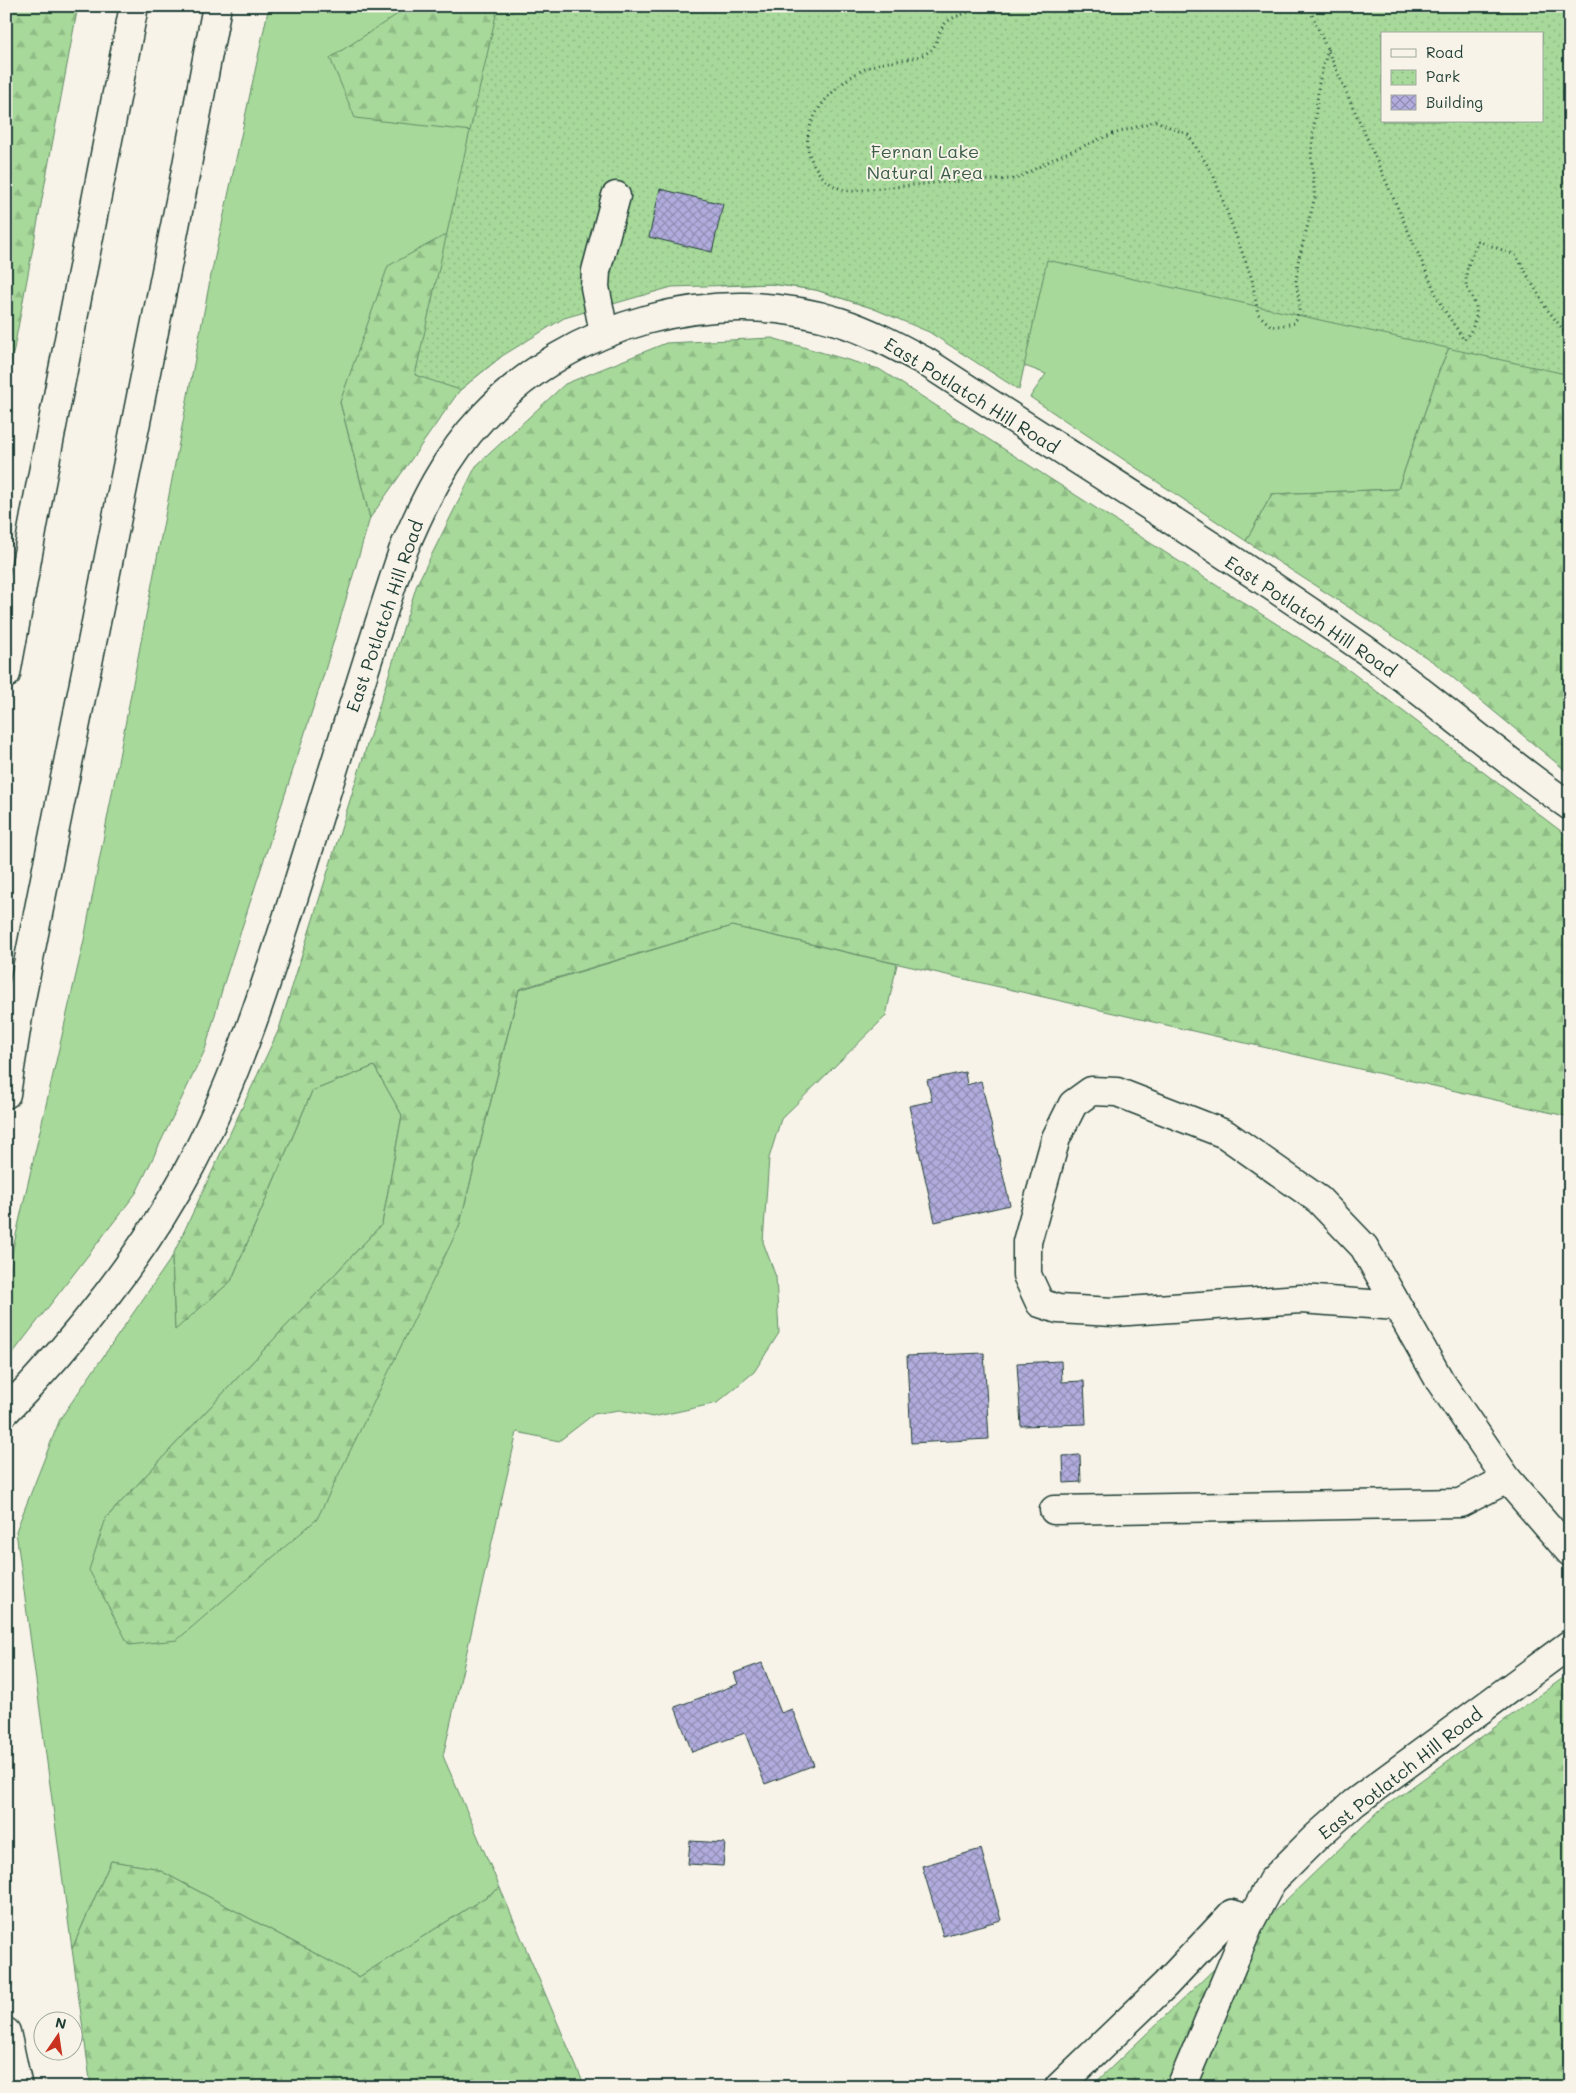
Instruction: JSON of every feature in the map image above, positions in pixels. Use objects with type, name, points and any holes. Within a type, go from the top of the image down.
[{"type":"main road","points":[[6,674],[40,488],[134,6]]},
{"type":"main road","points":[[6,1094],[22,994],[217,6]]},
{"type":"main road","points":[[604,333],[595,287],[596,271],[616,196]]},
{"type":"main road","name":"East Potlatch Hill Road","points":[[6,1411],[27,1390],[96,1309],[150,1233],[190,1167],[226,1093],[258,1011],[403,551],[424,502],[451,457],[482,418],[515,386],[560,356],[604,333],[650,318],[698,310],[746,307],[798,312],[840,322],[885,340],[934,368],[1364,649],[1570,806]]},
{"type":"main road","points":[[1397,1306],[1301,1299],[1114,1312],[1058,1309],[1040,1302],[1027,1275],[1027,1242],[1056,1138],[1072,1104],[1090,1091],[1117,1092],[1225,1134],[1319,1200],[1364,1247],[1440,1381],[1507,1479],[1570,1552]]},
{"type":"main road","points":[[1054,1510],[1460,1503],[1507,1479]]},
{"type":"main road","name":"East Potlatch Hill Road","points":[[1181,2087],[1251,1920],[1272,1881],[1314,1838],[1354,1803],[1570,1644]]},
{"type":"main road","points":[[1059,2087],[1165,1985],[1232,1914],[1251,1920]]},
{"type":"main road","points":[[6,2032],[18,2087]]},
{"type":"path","points":[[992,6],[950,18],[942,27],[931,50],[920,55],[872,65],[852,75],[825,100],[813,115],[808,144],[815,168],[826,181],[839,189],[850,191],[945,182],[1016,179],[1056,157],[1110,135],[1156,122],[1188,135],[1213,174],[1252,279],[1258,314],[1272,327],[1295,323],[1300,307],[1296,281],[1298,262],[1315,197],[1312,155],[1319,83],[1328,49]]},
{"type":"path","points":[[1308,6],[1442,305],[1464,340],[1473,329],[1476,314],[1475,303],[1467,289],[1466,278],[1470,259],[1478,241],[1516,255],[1546,308],[1570,338]]},
{"type":"path","points":[[1563,6],[1570,22]]},
{"type":"green space","points":[[6,6],[78,6],[6,392]]},
{"type":"green space","points":[[269,6],[1570,6],[1561,88],[1439,371],[1398,489],[1272,494],[1246,541],[1030,397],[1046,374],[872,308],[816,290],[771,284],[720,286],[734,203],[340,402],[370,518],[323,677],[224,983],[205,1050],[136,1193],[6,1362],[6,1309],[13,1248],[84,940],[211,275]]},
{"type":"green space","points":[[410,6],[502,6],[508,135],[355,118],[330,58]]},
{"type":"green space","name":"Fernan Lake Natural Area","points":[[498,6],[1570,6],[1570,375],[1047,260],[1019,390],[929,332],[872,308],[816,290],[771,284],[672,287],[564,318],[502,356],[460,390],[415,375]]},
{"type":"green space","points":[[1570,80],[1570,774],[1435,663],[1246,541],[1272,494],[1398,489],[1439,371],[1561,88]]},
{"type":"green space","points":[[512,199],[502,356],[460,390],[370,518],[340,402],[388,266]]},
{"type":"green space","points":[[772,338],[879,369],[1350,671],[1570,838],[1570,1117],[732,926],[519,989],[459,1227],[317,1519],[177,1640],[129,1645],[89,1570],[106,1518],[382,1224],[402,1115],[374,1066],[312,1091],[231,1281],[175,1330],[172,1257],[279,1029],[417,584],[476,466],[565,384],[666,343]]},
{"type":"green space","points":[[732,926],[897,964],[886,1016],[781,1119],[769,1158],[763,1242],[776,1277],[779,1333],[754,1372],[717,1403],[653,1417],[619,1410],[594,1414],[559,1441],[517,1432],[443,1756],[500,1888],[359,1977],[155,1868],[111,1861],[72,1949],[16,1531],[60,1419],[172,1257],[175,1329],[231,1281],[312,1091],[374,1066],[402,1115],[382,1224],[106,1518],[459,1227],[519,990]]},
{"type":"green space","points":[[1570,1673],[1570,2087],[1091,2087],[1380,1810]]},
{"type":"green space","points":[[111,1861],[155,1868],[359,1977],[500,1888],[585,2087],[91,2087],[82,2010],[80,2010],[72,1949]]},
{"type":"building","points":[[660,189],[723,204],[712,252],[649,237]]},
{"type":"building","points":[[965,1072],[967,1085],[981,1081],[1010,1205],[935,1222],[909,1106],[932,1101],[927,1080]]},
{"type":"building","points":[[984,1353],[989,1439],[911,1443],[907,1356]]},
{"type":"building","points":[[1061,1361],[1062,1382],[1084,1381],[1086,1424],[1021,1426],[1017,1363]]},
{"type":"building","points":[[1080,1455],[1081,1482],[1064,1483],[1063,1456]]},
{"type":"building","points":[[762,1663],[781,1713],[792,1709],[814,1765],[765,1784],[745,1733],[692,1752],[675,1707],[738,1684],[734,1673]]},
{"type":"building","points":[[690,1841],[725,1843],[723,1866],[688,1864]]},
{"type":"building","points":[[981,1849],[1001,1920],[943,1936],[922,1866]]}]
